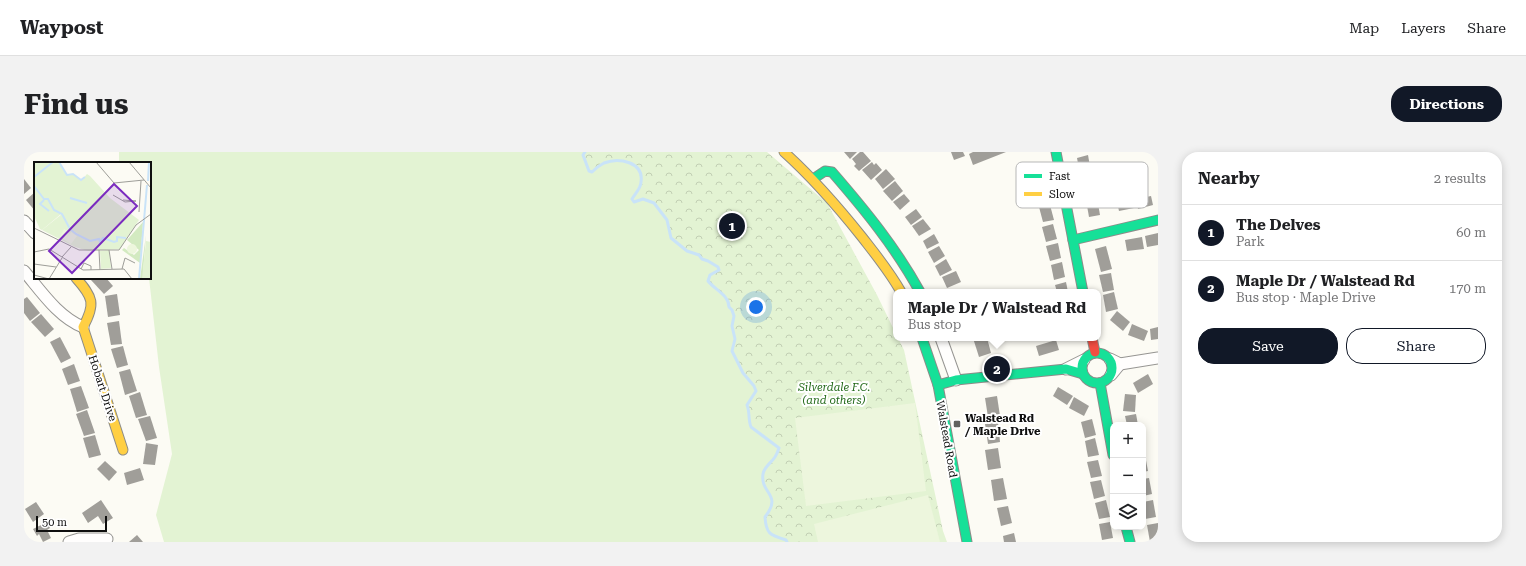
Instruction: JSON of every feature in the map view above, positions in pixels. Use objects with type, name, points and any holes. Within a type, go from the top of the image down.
[{"type":"street","points":[[784,152],[813,179],[859,233],[899,289]]},
{"type":"street","points":[[1056,152],[1058,162]]},
{"type":"street","points":[[813,179],[825,171],[832,172],[872,218],[894,247],[918,289]]},
{"type":"street","points":[[1067,208],[1082,289]]},
{"type":"street","points":[[1073,240],[1158,220]]},
{"type":"street","points":[[24,221],[34,232]]},
{"type":"street","points":[[24,271],[57,309],[74,323],[83,327],[90,314],[92,302],[89,292],[77,279]]},
{"type":"street","name":"Hobart Drive","points":[[83,327],[123,450]]},
{"type":"street","name":"Walstead Road","points":[[923,341],[938,385],[962,526],[967,542]]},
{"type":"street","points":[[942,341],[956,380]]},
{"type":"street","points":[[1093,341],[1095,352]]},
{"type":"street","points":[[1083,374],[1082,366],[1084,360],[1088,355],[1095,352],[1104,354],[1115,362],[1158,358]]},
{"type":"street","points":[[938,385],[956,380],[1066,369],[1084,360]]},
{"type":"street","points":[[1066,369],[1083,374],[1086,378],[1093,382],[1100,383],[1105,381],[1111,375],[1115,362]]},
{"type":"street","points":[[1100,383],[1110,438]]},
{"type":"street","points":[[1127,530],[1130,542]]},
{"type":"street","points":[[69,542],[79,539],[107,539]]},
{"type":"green space","points":[[119,152],[585,152],[583,155],[589,171],[606,163],[618,160],[624,161],[636,167],[642,174],[642,179],[632,198],[639,201],[643,199],[654,203],[667,220],[669,232],[687,251],[699,255],[702,259],[718,267],[719,270],[710,275],[712,284],[716,291],[725,297],[729,307],[732,310],[734,316],[732,326],[735,339],[732,345],[736,360],[756,391],[749,410],[749,422],[779,448],[776,456],[766,467],[764,483],[772,499],[771,509],[765,517],[772,536],[786,540],[787,542],[164,542],[156,515],[172,454],[159,367],[149,279],[151,279],[151,162],[119,162]]},
{"type":"green space","name":"Silverdale F.C. (and others)","points":[[585,152],[767,152],[827,203],[877,295],[893,328],[893,341],[900,341],[904,350],[943,531],[947,542],[787,542],[786,540],[776,537],[770,533],[766,527],[765,517],[772,503],[770,494],[763,481],[763,475],[765,469],[779,448],[751,427],[747,405],[756,391],[754,386],[743,373],[732,351],[735,339],[732,326],[734,316],[726,299],[708,281],[710,275],[719,270],[718,267],[702,259],[699,255],[687,251],[671,238],[667,220],[654,203],[643,199],[634,202],[632,199],[641,184],[641,175],[635,166],[623,161],[610,161],[602,164],[592,172],[589,171],[583,155]]},
{"type":"green space","points":[[915,403],[926,491],[806,506],[795,418]]},
{"type":"green space","points":[[928,495],[940,542],[818,542],[814,524]]},
{"type":"building","points":[[844,152],[857,152],[850,159]]},
{"type":"building","points":[[860,152],[863,152],[871,161],[859,171],[854,166],[856,164],[852,159]]},
{"type":"building","points":[[951,152],[963,152],[965,156],[954,160]]},
{"type":"building","points":[[973,152],[1006,152],[973,165],[969,154]]},
{"type":"building","points":[[1088,155],[1089,162],[1078,162],[1077,158]]},
{"type":"building","points":[[872,162],[874,165],[876,163],[882,170],[871,180],[862,170]]},
{"type":"building","points":[[886,169],[895,179],[883,189],[875,179]]},
{"type":"building","points":[[24,179],[31,188],[24,194]]},
{"type":"building","points":[[895,181],[903,191],[892,201],[883,191]]},
{"type":"building","points":[[34,193],[34,210],[26,200]]},
{"type":"building","points":[[904,194],[910,201],[900,210],[893,202]]},
{"type":"building","points":[[1151,196],[1153,205],[1148,206],[1148,197]]},
{"type":"building","points":[[1039,208],[1051,208],[1054,220],[1043,222]]},
{"type":"building","points":[[1087,208],[1099,208],[1100,215],[1089,217]]},
{"type":"building","points":[[1118,208],[1134,208],[1119,211]]},
{"type":"building","points":[[916,209],[922,217],[911,225],[905,217]]},
{"type":"building","points":[[923,219],[931,229],[919,236],[912,226]]},
{"type":"building","points":[[1053,224],[1057,239],[1046,242],[1042,227]]},
{"type":"building","points":[[1158,233],[1158,245],[1147,247],[1145,236]]},
{"type":"building","points":[[934,234],[939,243],[927,249],[923,241]]},
{"type":"building","points":[[1142,237],[1144,249],[1127,251],[1125,240]]},
{"type":"building","points":[[1058,243],[1061,258],[1050,261],[1046,246]]},
{"type":"building","points":[[939,246],[945,256],[934,263],[928,252]]},
{"type":"building","points":[[1106,246],[1112,269],[1101,272],[1095,249]]},
{"type":"building","points":[[946,259],[952,270],[940,276],[935,266]]},
{"type":"building","points":[[1062,262],[1065,277],[1054,280],[1051,265]]},
{"type":"building","points":[[956,271],[961,282],[947,288],[942,277]]},
{"type":"building","points":[[1111,273],[1114,290],[1103,292],[1099,275]]},
{"type":"building","points":[[90,279],[107,279],[113,286],[104,294]]},
{"type":"building","points":[[1066,282],[1067,289],[1056,289],[1055,285]]},
{"type":"building","points":[[1114,292],[1118,309],[1106,312],[1103,295]]},
{"type":"building","points":[[117,294],[120,315],[108,317],[105,296]]},
{"type":"building","points":[[27,297],[40,313],[30,321],[24,313],[24,299]]},
{"type":"building","points":[[1117,311],[1130,322],[1123,331],[1110,320]]},
{"type":"building","points":[[41,314],[54,329],[45,337],[31,322]]},
{"type":"building","points":[[119,321],[122,344],[111,345],[107,323]]},
{"type":"building","points":[[1132,324],[1148,331],[1144,341],[1128,335]]},
{"type":"building","points":[[1158,327],[1158,339],[1151,340],[1150,329]]},
{"type":"building","points":[[60,337],[71,358],[61,363],[50,342]]},
{"type":"building","points":[[974,341],[988,341],[991,353],[979,357]]},
{"type":"building","points":[[1056,341],[1059,350],[1039,356],[1036,346]]},
{"type":"building","points":[[123,346],[128,365],[117,368],[111,349]]},
{"type":"building","points":[[74,364],[80,381],[68,385],[62,369]]},
{"type":"building","points":[[130,369],[137,391],[125,395],[119,372]]},
{"type":"building","points":[[1148,374],[1153,384],[1138,393],[1133,383]]},
{"type":"building","points":[[81,386],[89,408],[77,412],[70,389]]},
{"type":"building","points":[[1058,387],[1073,396],[1067,405],[1053,396]]},
{"type":"building","points":[[140,392],[147,415],[136,418],[129,396]]},
{"type":"building","points":[[1125,394],[1136,395],[1135,412],[1123,411]]},
{"type":"building","points":[[997,396],[1000,416],[988,417],[985,398]]},
{"type":"building","points":[[1074,397],[1089,406],[1084,416],[1069,408]]},
{"type":"building","points":[[87,410],[95,433],[84,436],[76,414]]},
{"type":"building","points":[[1136,414],[1137,422],[1126,422],[1125,416]]},
{"type":"building","points":[[150,416],[157,438],[146,441],[138,419]]},
{"type":"building","points":[[1092,419],[1096,435],[1085,438],[1081,422]]},
{"type":"building","points":[[998,422],[1000,442],[988,444],[985,424]]},
{"type":"building","points":[[95,435],[101,455],[89,458],[83,438]]},
{"type":"building","points":[[1095,438],[1099,455],[1088,457],[1085,441]]},
{"type":"building","points":[[146,443],[158,445],[155,465],[143,464]]},
{"type":"building","points":[[998,448],[1001,468],[988,470],[985,450]]},
{"type":"building","points":[[1098,460],[1102,476],[1091,478],[1087,462]]},
{"type":"building","points":[[1146,460],[1148,471],[1146,471]]},
{"type":"building","points":[[105,461],[117,472],[109,481],[97,469]]},
{"type":"building","points":[[140,468],[144,480],[127,485],[124,473]]},
{"type":"building","points":[[1003,478],[1007,499],[994,501],[991,480]]},
{"type":"building","points":[[1146,478],[1149,478],[1152,494],[1146,495],[1146,494]]},
{"type":"building","points":[[1101,480],[1105,496],[1094,499],[1090,482]]},
{"type":"building","points":[[101,500],[113,518],[103,524],[98,516],[88,523],[82,513]]},
{"type":"building","points":[[1106,500],[1110,517],[1099,519],[1095,503]]},
{"type":"building","points":[[1153,500],[1156,517],[1146,519],[1146,501]]},
{"type":"building","points":[[36,502],[44,514],[33,522],[25,509]]},
{"type":"building","points":[[1008,506],[1012,523],[1001,526],[997,508]]},
{"type":"building","points":[[47,522],[50,528],[47,530],[51,538],[43,542],[39,534],[37,536],[33,529]]},
{"type":"building","points":[[1110,522],[1110,530],[1112,530],[1113,538],[1102,540],[1099,524]]},
{"type":"building","points":[[1158,523],[1158,540],[1150,542],[1147,525]]},
{"type":"building","points":[[1014,533],[1016,542],[1004,542],[1003,536]]},
{"type":"building","points":[[137,535],[143,542],[129,542]]},
{"type":"waterway","points":[[585,152],[583,155],[589,171],[592,172],[602,164],[610,161],[623,161],[635,166],[641,175],[641,184],[632,199],[634,202],[643,199],[654,203],[667,220],[671,238],[687,251],[699,255],[702,259],[718,267],[719,270],[710,275],[708,281],[727,299],[734,316],[732,326],[735,339],[732,351],[743,373],[754,386],[756,391],[747,405],[751,427],[779,448],[776,456],[766,467],[763,474],[763,481],[770,494],[772,503],[765,517],[766,527],[770,533],[776,537],[786,540],[787,542]]},
{"type":"traffic: fast","points":[[1056,152],[1058,162]]},
{"type":"traffic: fast","points":[[813,179],[825,171],[832,172],[879,230],[901,260],[918,289]]},
{"type":"traffic: fast","points":[[1067,208],[1082,289]]},
{"type":"traffic: fast","points":[[1073,240],[1158,220]]},
{"type":"traffic: fast","points":[[923,341],[938,385],[967,542]]},
{"type":"traffic: fast","points":[[1097,353],[1108,357],[1112,368],[1108,379],[1097,383],[1086,379],[1082,368],[1086,357],[1097,353]]},
{"type":"traffic: fast","points":[[938,385],[956,380],[1066,369],[1083,374]]},
{"type":"traffic: fast","points":[[1100,383],[1110,438]]},
{"type":"traffic: fast","points":[[1127,530],[1130,542]]},
{"type":"traffic: slow","points":[[784,152],[815,182],[844,215],[883,264],[899,289]]},
{"type":"traffic: slow","points":[[77,279],[86,290],[91,301],[90,312],[83,327],[123,450]]},
{"type":"traffic: jam","points":[[1093,341],[1095,352]]},
{"type":"place","name":"The Delves","points":[[732,226]]},
{"type":"place","name":"Maple Dr / Walstead Rd","points":[[997,369]]},
{"type":"place","name":"Walstead Rd / Maple Drive","points":[[957,424]]}]
